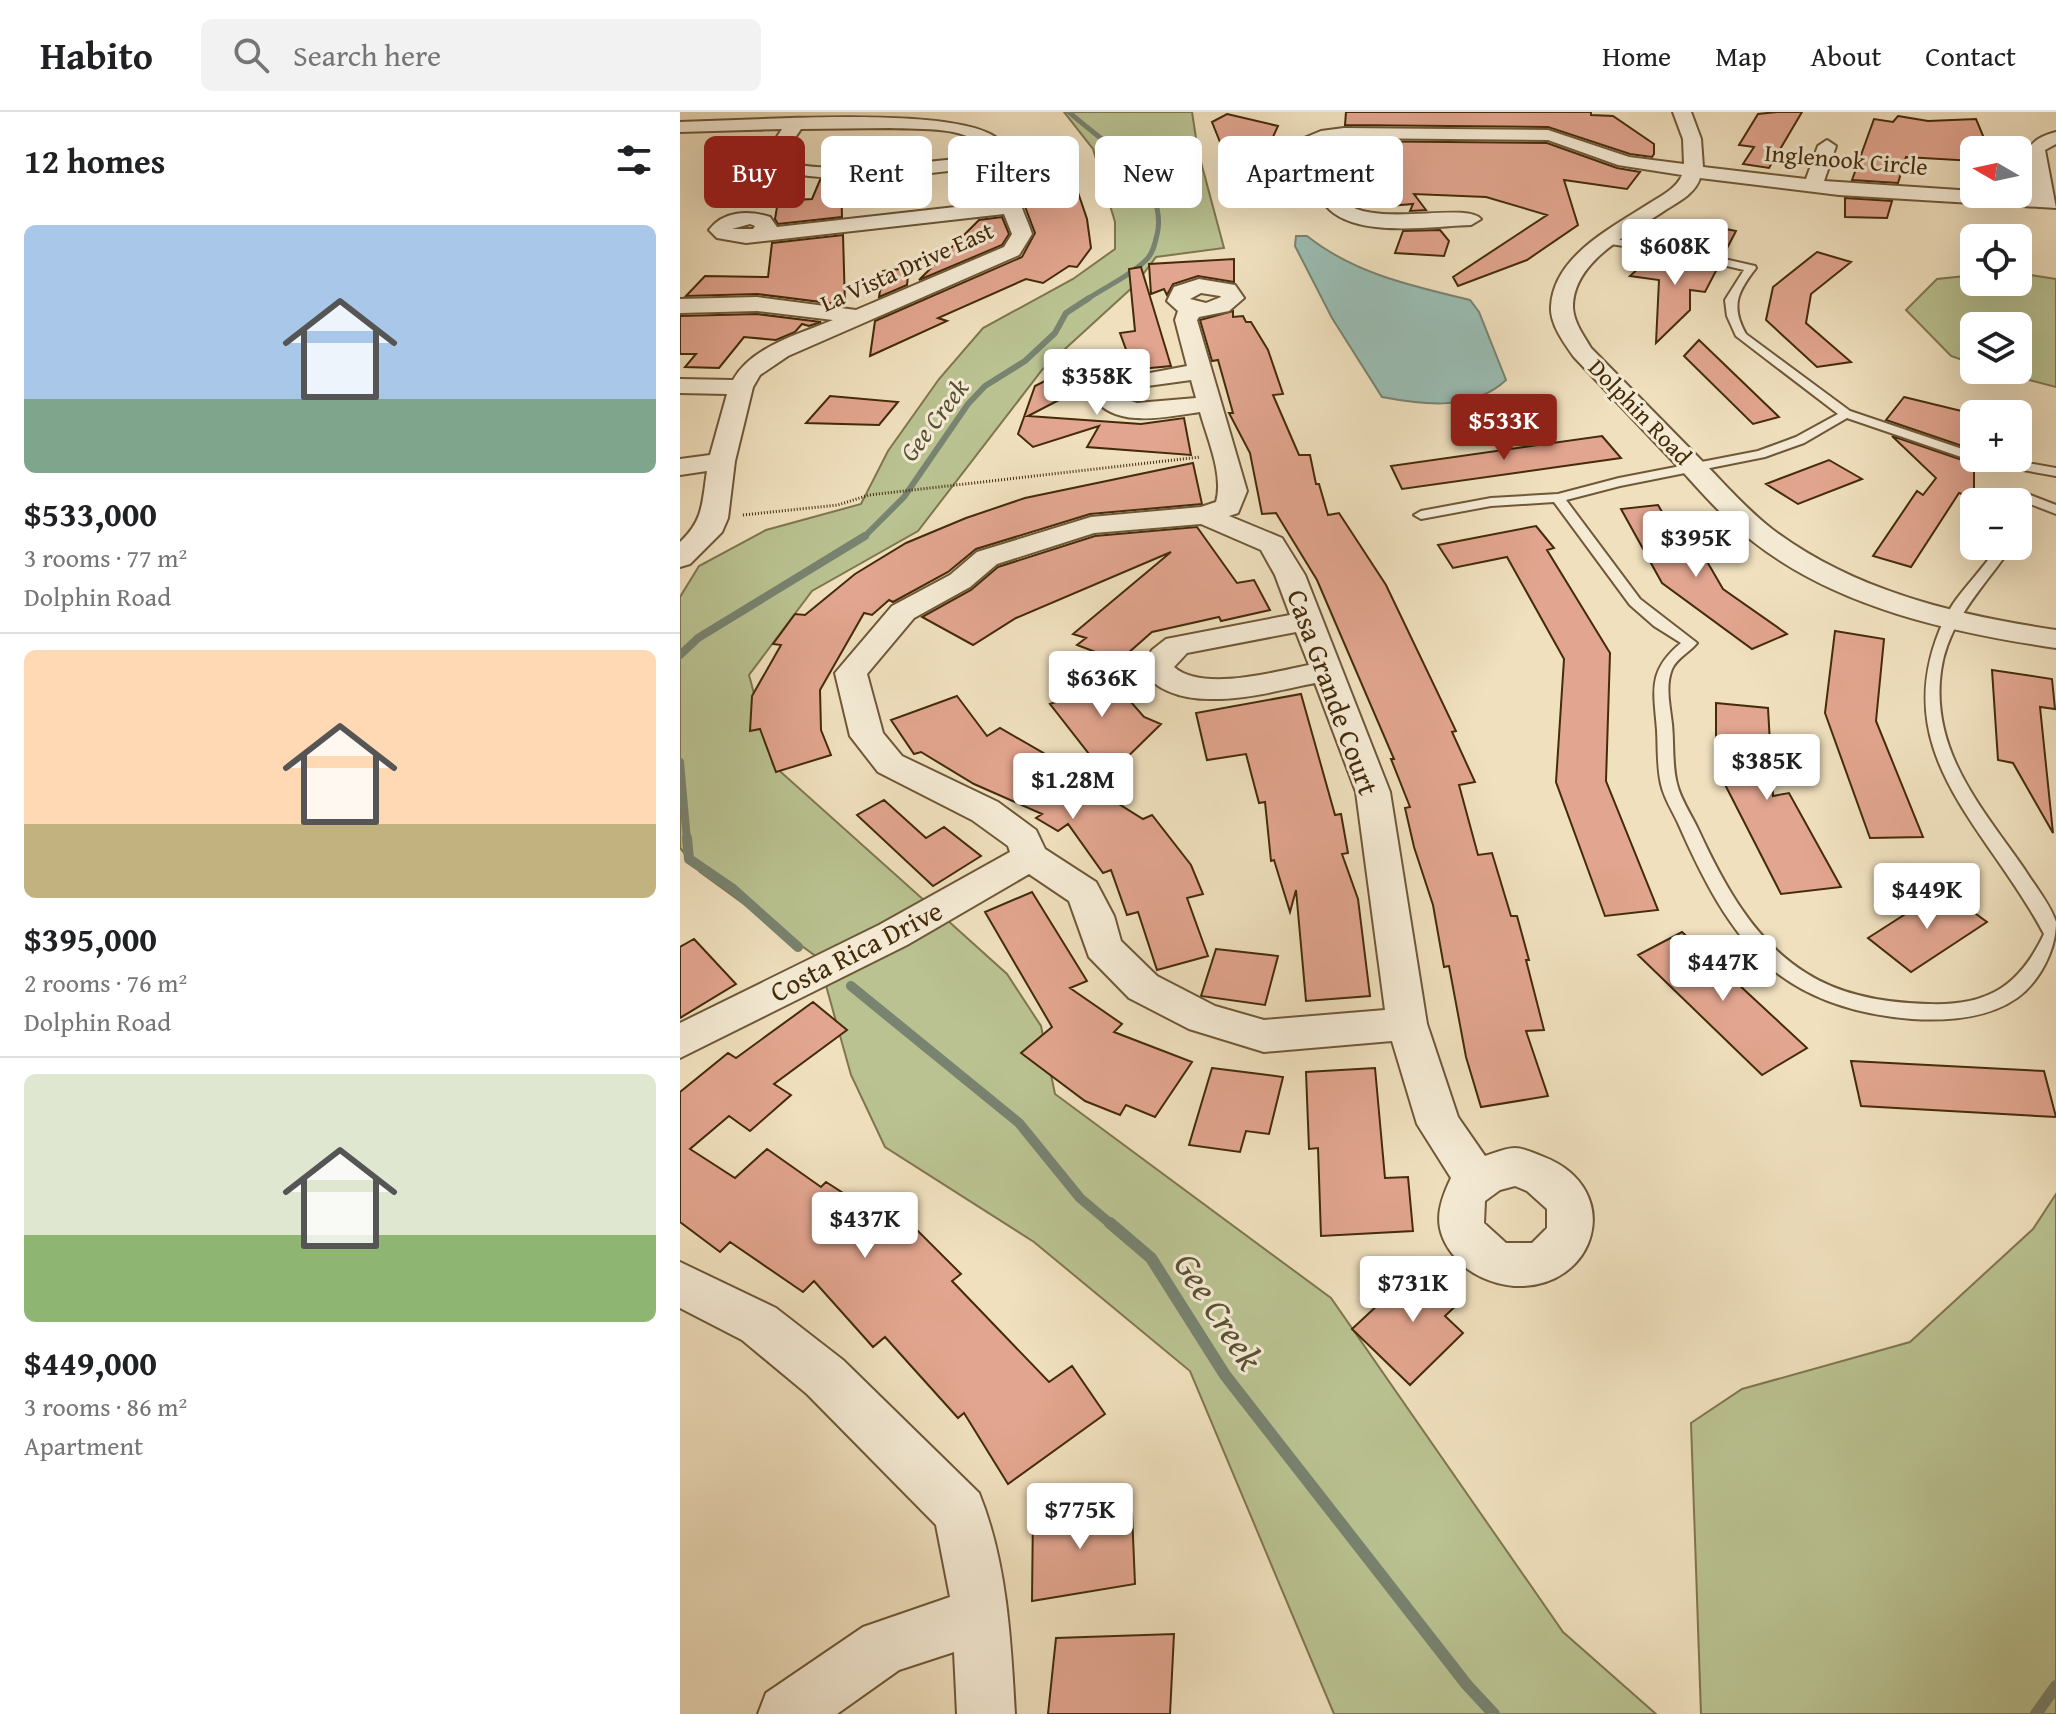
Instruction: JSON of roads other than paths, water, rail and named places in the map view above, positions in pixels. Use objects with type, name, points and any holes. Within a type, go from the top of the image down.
[{"type":"street","points":[[1682,112],[1696,151],[1694,170]]},
{"type":"street","points":[[680,127],[929,124],[968,128],[985,136]]},
{"type":"street","points":[[794,125],[772,158],[775,165],[841,172],[948,164]]},
{"type":"street","name":"Inglenook Circle","points":[[1471,219],[1384,220],[1350,214],[1339,208],[1301,153],[1303,145],[1327,135],[1344,133],[1536,134],[1565,138],[1615,160],[1813,186],[2049,201],[2036,150],[2039,144],[2056,137]]},
{"type":"street","points":[[1813,186],[1827,146]]},
{"type":"street","name":"Dolphin Road","points":[[1694,170],[1688,185],[1677,195],[1607,241],[1573,273],[1565,288],[1562,306],[1566,326],[1582,352],[1740,516],[1772,542],[1874,595],[1951,620],[2056,639]]},
{"type":"street","points":[[761,232],[777,233],[1002,208]]},
{"type":"street","name":"La Vista Drive East","points":[[680,558],[708,532],[714,518],[722,461],[741,387],[750,371],[780,351],[1012,251],[1022,234],[1011,208]]},
{"type":"street","points":[[680,306],[757,304],[806,308],[856,317]]},
{"type":"street","points":[[1191,308],[1186,320],[1233,491],[1228,507],[1204,515],[1091,525],[987,558],[960,581],[903,612],[851,673],[867,736],[890,764],[985,811],[1023,839],[1030,857],[1083,892],[1095,916],[1103,947],[1143,987],[1203,1018],[1264,1036],[1407,1024]]},
{"type":"street","points":[[1201,371],[1125,383],[1109,390],[1105,397],[1108,404],[1118,409],[1177,408],[1210,403]]},
{"type":"street","points":[[680,386],[741,387]]},
{"type":"street","points":[[680,467],[722,461]]},
{"type":"street","name":"Casa Grande Court","points":[[1204,515],[1272,544],[1290,575],[1373,792],[1407,1024],[1439,1124],[1476,1179]]},
{"type":"street","points":[[1307,621],[1177,646],[1163,657],[1157,669],[1168,682],[1198,689],[1327,671]]},
{"type":"street","name":"Costa Rica Drive","points":[[680,1042],[893,935],[1030,857]]},
{"type":"street","points":[[680,1284],[759,1324],[825,1377],[960,1512],[981,1615],[986,1714]]},
{"type":"street","points":[[787,1714],[883,1647],[981,1615]]},
{"type":"lane","points":[[1607,241],[1676,251],[1751,268],[1735,286],[1729,302],[1732,320],[1742,336],[1846,414],[1960,453]]},
{"type":"lane","points":[[1421,515],[1491,502],[1558,498],[1619,482],[1761,454],[1787,445],[1846,414]]},
{"type":"lane","points":[[2024,488],[2034,469],[2056,472]]},
{"type":"lane","points":[[1558,498],[1635,602],[1659,623],[1690,643],[1665,669],[1660,688],[1670,785],[1703,859],[1734,913],[1762,947],[1797,977],[1835,997],[1884,1008],[1961,1013],[1990,1006],[2027,978],[2043,959],[2053,934],[2040,905],[1961,794],[1933,730],[1930,705],[1932,675],[1951,620],[1995,560]]},
{"type":"lane","points":[[2032,502],[2056,510]]},
{"type":"water","points":[[1296,236],[1307,236],[1345,260],[1385,277],[1470,300],[1479,312],[1506,380],[1479,397],[1463,401],[1431,403],[1382,397],[1332,318],[1295,246]]},
{"type":"waterway","name":"Gee Creek","points":[[1069,112],[1114,148],[1142,177],[1158,210],[1158,230],[1149,256],[1134,270],[1086,300]]},
{"type":"waterway","name":"Gee Creek","points":[[865,536],[904,497],[968,404],[985,386],[1025,361],[1055,333],[1066,313],[1089,298]]},
{"type":"waterway","name":"Gee Creek","points":[[680,655],[698,638],[865,536]]},
{"type":"waterway","name":"Gee Creek","points":[[680,762],[687,840]]},
{"type":"waterway","name":"Gee Creek","points":[[687,838],[689,859],[733,889],[798,947]]},
{"type":"waterway","name":"Gee Creek","points":[[851,986],[1019,1123],[1080,1198],[1112,1225]]},
{"type":"waterway","name":"Gee Creek","points":[[1110,1223],[1151,1258],[1225,1375],[1467,1685],[1494,1714]]},
{"type":"waterway","name":"Gee Creek","points":[[2036,1714],[2056,1686]]}]
